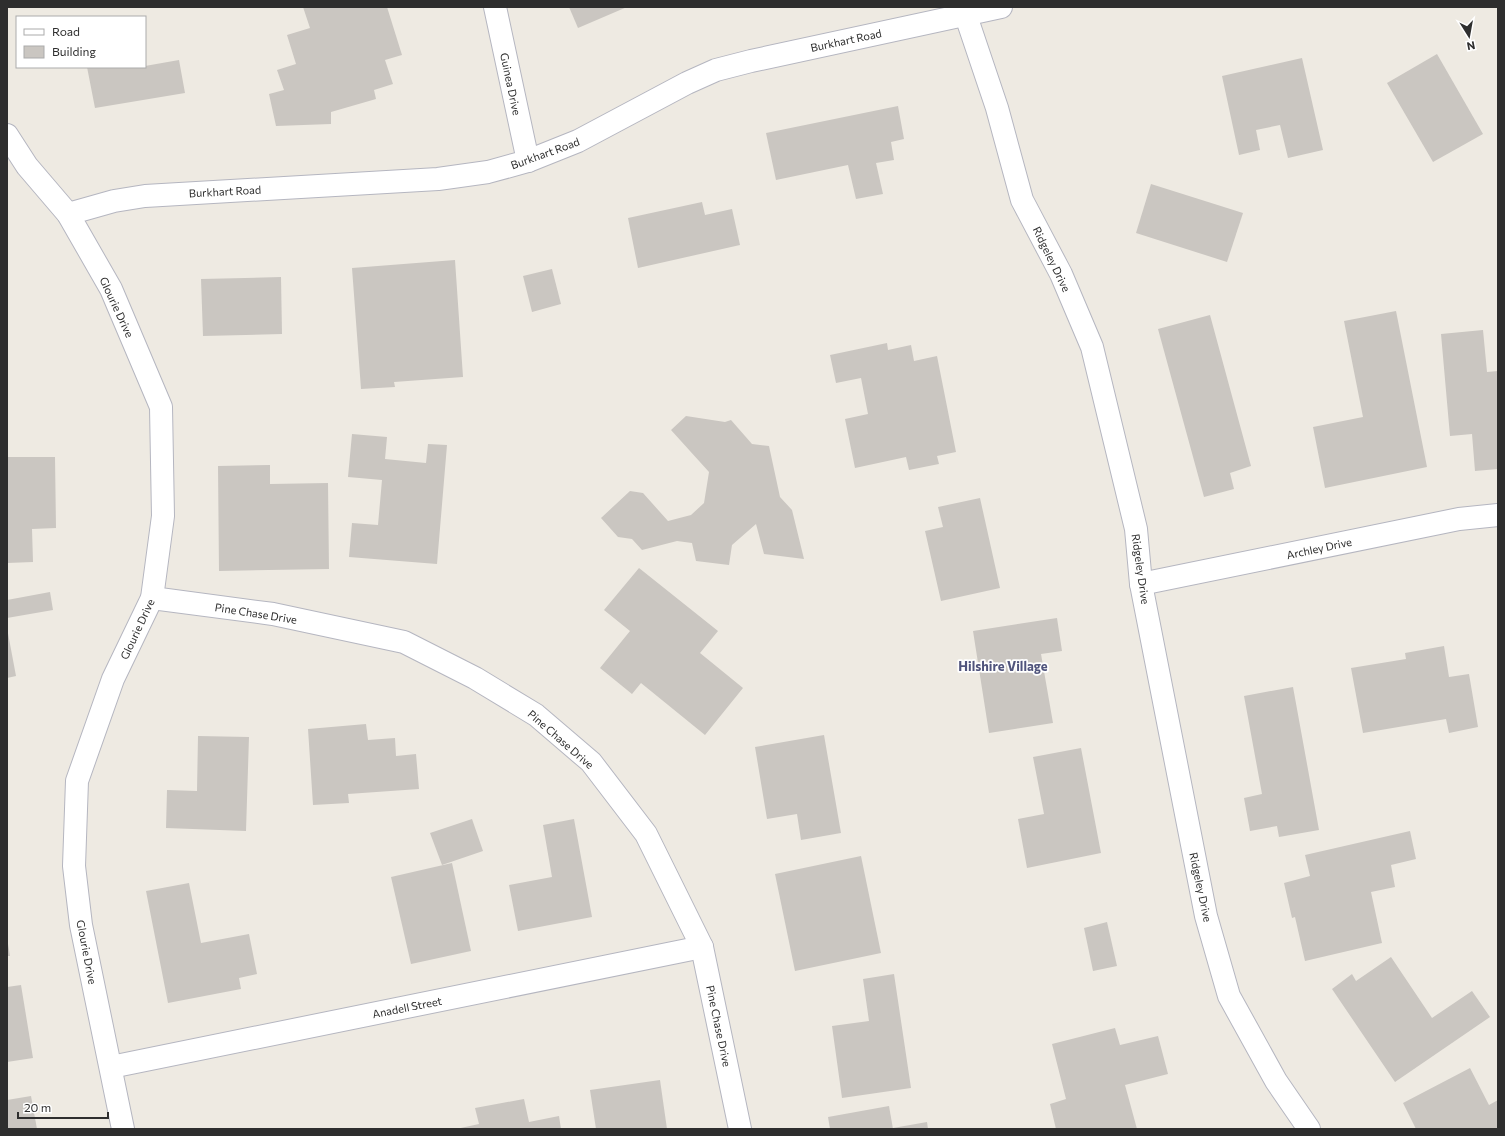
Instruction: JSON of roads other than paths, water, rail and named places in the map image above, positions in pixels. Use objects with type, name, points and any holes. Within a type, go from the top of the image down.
[{"type":"street","name":"Guinea Drive","points":[[495,7],[528,162]]},
{"type":"street","name":"Burkhart Road","points":[[68,214],[114,201],[145,196],[438,179],[488,172],[528,162],[578,142],[687,83],[716,70],[963,11],[1001,7]]},
{"type":"street","name":"Ridgeley Drive","points":[[963,11],[997,108],[1022,200],[1062,274],[1092,346],[1136,529],[1141,584],[1206,916],[1229,996],[1276,1081],[1310,1129]]},
{"type":"street","name":"Glourie Drive","points":[[7,136],[27,166],[68,214],[111,289],[161,407],[163,516],[152,598],[113,679],[77,781],[74,866],[81,925],[123,1129]]},
{"type":"street","name":"Archley Drive","points":[[1141,584],[1458,519],[1498,515]]},
{"type":"street","name":"Pine Chase Drive","points":[[152,598],[273,614],[404,642],[475,678],[536,715],[591,762],[646,834],[702,947],[740,1129]]},
{"type":"street","name":"Anadell Street","points":[[111,1067],[702,947]]},
{"type":"district","name":"Hilshire Village","points":[[1003,666]]}]
